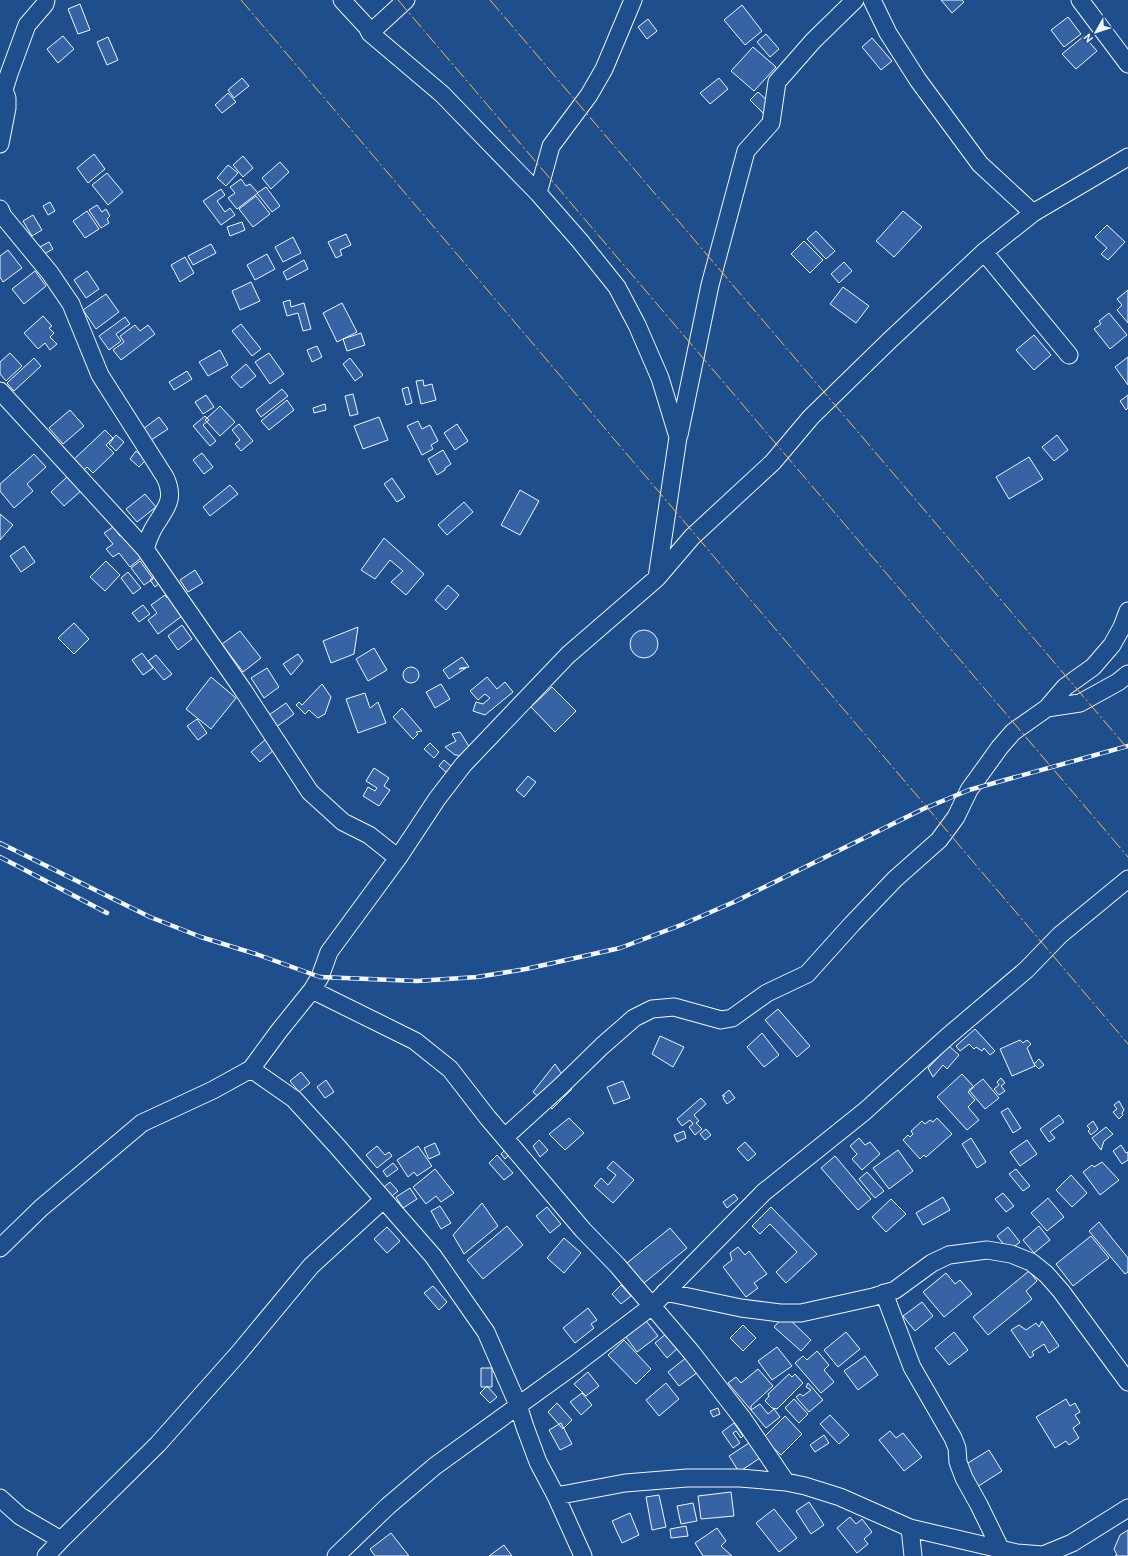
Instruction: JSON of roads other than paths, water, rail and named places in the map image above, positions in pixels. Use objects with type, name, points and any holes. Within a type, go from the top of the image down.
[{"type":"street","points":[[0,144],[7,108],[7,98],[2,88],[26,25],[45,4],[46,0]]},
{"type":"street","points":[[342,0],[367,27],[370,33],[442,94],[538,193],[580,241],[617,287],[637,325],[660,378],[678,437]]},
{"type":"street","points":[[370,33],[406,0]]},
{"type":"street","points":[[538,193],[551,146],[589,95],[604,69],[633,0]]},
{"type":"street","points":[[657,578],[678,437],[710,285],[746,152],[771,123],[777,82],[813,41],[855,0]]},
{"type":"street","points":[[872,0],[888,33],[918,80],[980,164],[1033,213]]},
{"type":"street","points":[[1080,0],[1128,64]]},
{"type":"street","points":[[0,1248],[41,1208],[142,1123],[213,1090],[251,1069],[312,990],[320,977],[329,952],[398,858],[437,799],[463,766],[568,654],[657,578],[692,537],[773,462],[817,412],[889,341],[984,252],[1033,213],[1128,157]]},
{"type":"street","points":[[0,209],[3,216],[50,274],[71,304],[100,375],[170,487],[170,499],[152,531],[145,549]]},
{"type":"street","points":[[984,252],[1069,354]]},
{"type":"street","points":[[0,391],[145,549],[243,690],[310,792],[343,822],[369,835],[398,858]]},
{"type":"street","points":[[505,1137],[634,1018],[652,1009],[674,1007],[722,1020],[732,1018],[767,993],[807,974],[895,878],[939,840],[956,817],[968,790],[1000,746],[1013,732],[1047,708],[1065,687],[1093,667],[1112,645],[1122,627],[1128,611]]},
{"type":"street","points":[[1047,708],[1080,703],[1118,682],[1128,674]]},
{"type":"street","points":[[336,1556],[407,1489],[435,1466],[573,1366],[652,1306],[764,1192],[865,1110],[947,1037],[1026,970],[1060,935],[1128,879]]},
{"type":"street","points":[[312,990],[415,1041],[450,1069],[583,1230],[652,1306],[692,1353],[738,1413],[786,1482]]},
{"type":"street","points":[[251,1069],[294,1099],[336,1145],[433,1256],[486,1332],[518,1405],[524,1428],[538,1462],[556,1496],[583,1556]]},
{"type":"street","points":[[46,1556],[158,1444],[238,1354],[312,1266],[383,1200]]},
{"type":"street","points":[[665,1292],[741,1308],[780,1313],[800,1313],[873,1297],[895,1290],[932,1263],[949,1255],[987,1250],[1011,1254],[1031,1262],[1046,1274],[1061,1291],[1128,1382]]},
{"type":"street","points":[[884,1293],[912,1367],[953,1438],[957,1448],[958,1462],[964,1478],[1000,1548]]},
{"type":"street","points":[[556,1496],[625,1483],[687,1478],[740,1478],[786,1482],[805,1486],[840,1497],[910,1528],[1017,1553],[1043,1555],[1072,1543],[1128,1508]]},
{"type":"street","points":[[0,1498],[20,1516],[61,1540]]},
{"type":"street","points":[[910,1528],[913,1556]]},
{"type":"railway","points":[[0,843],[150,917],[201,937],[256,954],[320,977],[417,981],[477,977],[526,969],[620,948],[681,925],[734,902],[923,809],[969,790],[1128,746]]},
{"type":"railway","points":[[0,857],[107,913]]}]
